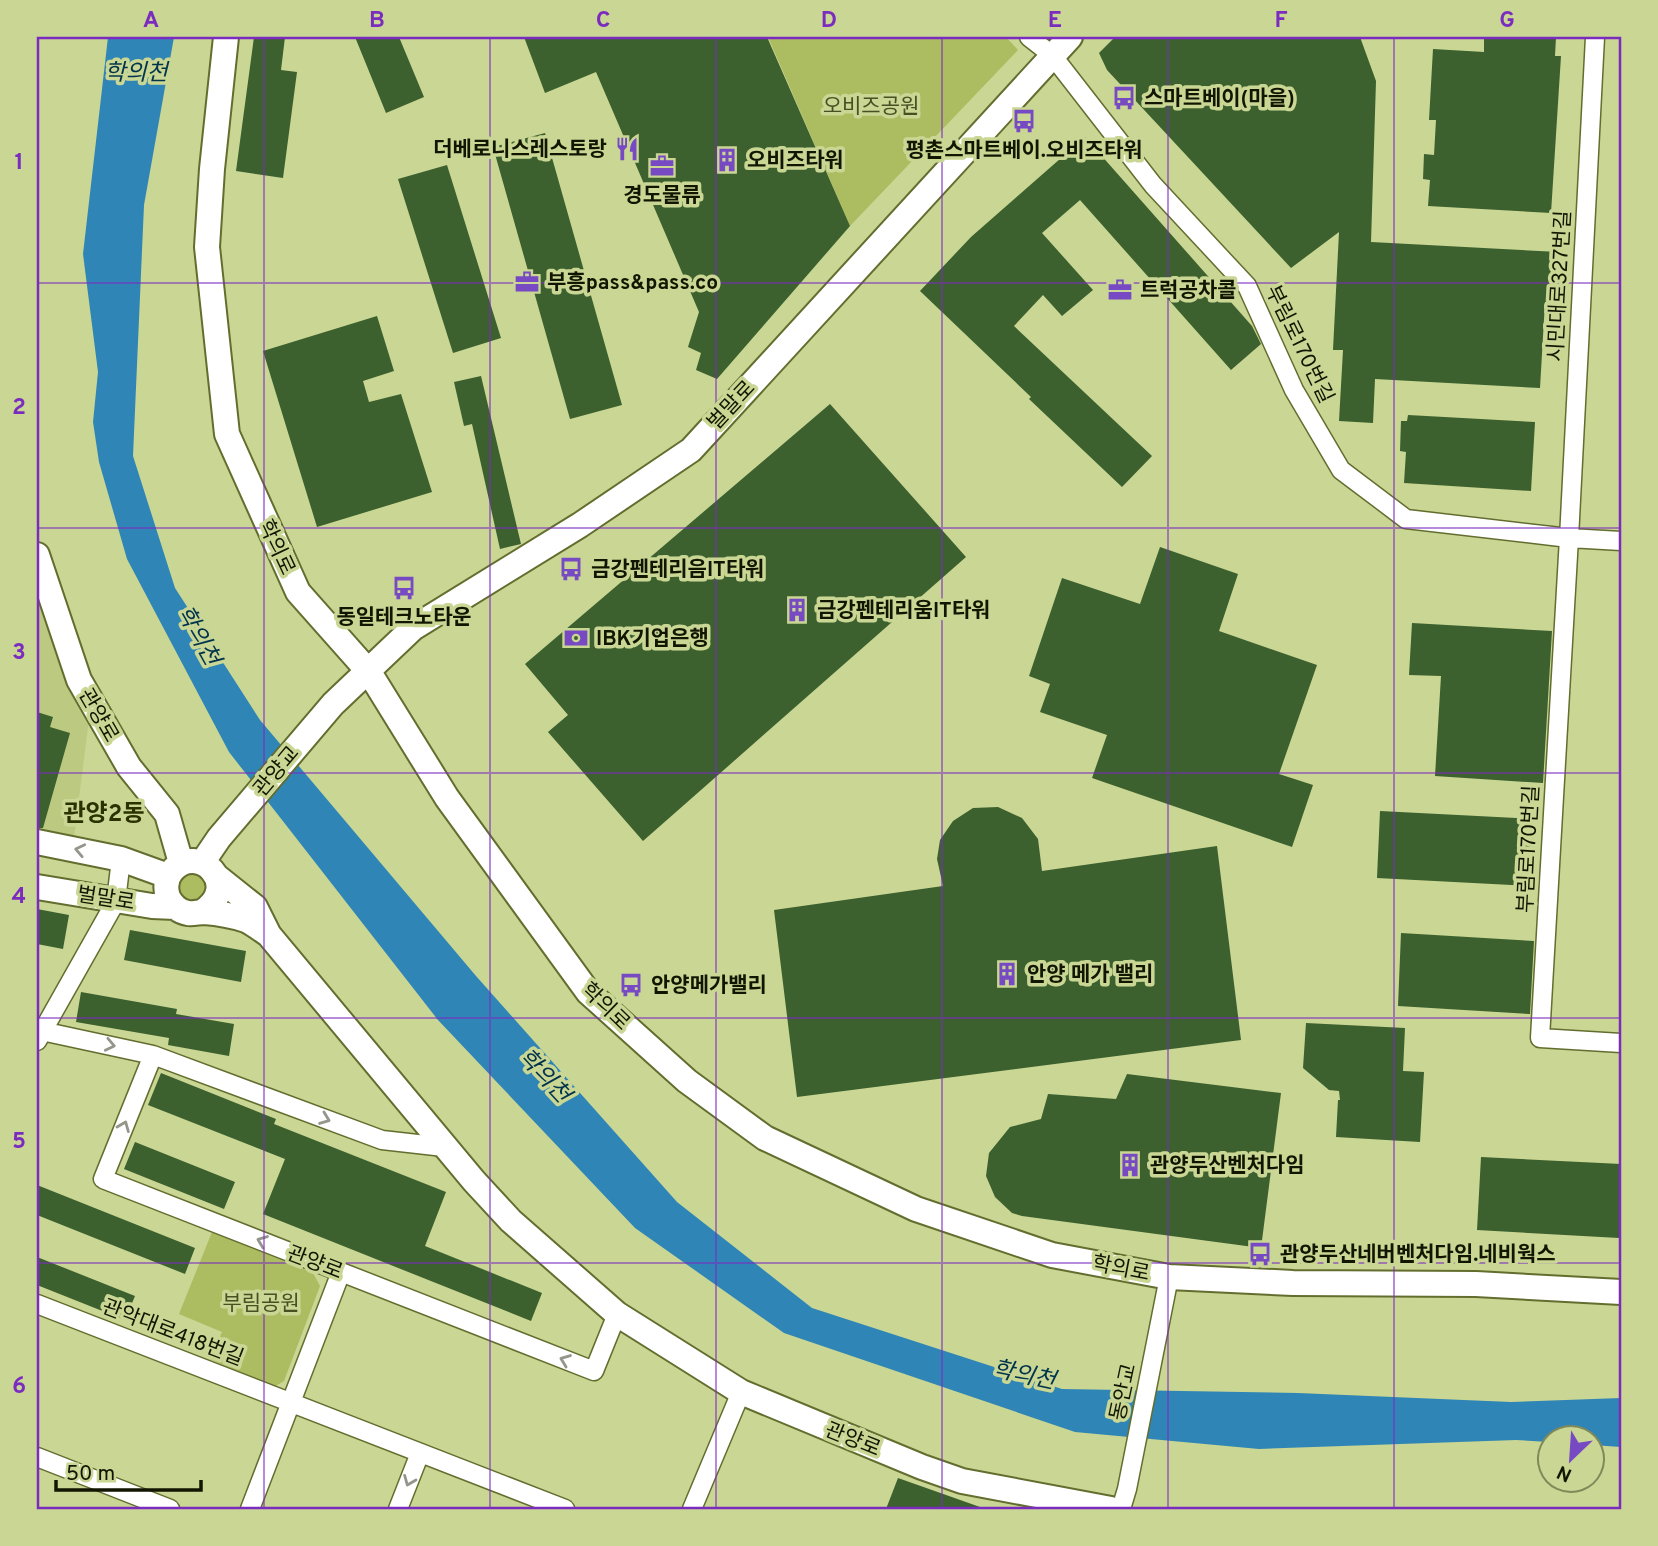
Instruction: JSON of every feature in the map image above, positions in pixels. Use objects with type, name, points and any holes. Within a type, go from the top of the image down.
[{"type":"street","name":"학의로","points":[[226,37],[213,155],[207,247],[227,434],[298,592],[369,672],[447,798],[588,992],[687,1081],[765,1138],[916,1209],[1052,1255],[1169,1277],[1293,1283],[1476,1284],[1621,1292]]},
{"type":"street","name":"부림로170번길","points":[[1029,37],[1052,55],[1153,185],[1247,286],[1294,390],[1340,470],[1406,519],[1569,538],[1621,541]]},
{"type":"street","name":"벌말로","points":[[333,704],[413,628],[580,525],[691,450],[1070,37]]},
{"type":"street","name":"시민대로327번길","points":[[1569,538],[1595,37]]},
{"type":"street","name":"부림로170번길","points":[[1569,538],[1540,1038],[1621,1043]]},
{"type":"street","name":"관양로","points":[[37,555],[79,680],[130,767],[167,814],[192,869],[255,906],[269,935],[444,1147],[511,1221],[617,1314],[741,1392],[922,1467],[962,1480],[1111,1509]]},
{"type":"street","name":"관양교","points":[[192,869],[333,704]]},
{"type":"street","name":"벌말로","points":[[37,842],[121,859],[192,869]]},
{"type":"street","points":[[121,859],[116,901],[39,1034],[153,1055],[382,1140],[444,1147]]},
{"type":"street","points":[[202,912],[211,906],[217,897],[219,886],[192,869],[166,887],[168,898],[175,907],[188,913],[202,912],[247,920],[269,935]]},
{"type":"street","name":"벌말로","points":[[37,887],[116,901],[175,907]]},
{"type":"street","name":"관양로","points":[[153,1055],[103,1179],[594,1371],[617,1314]]},
{"type":"street","points":[[250,1509],[341,1272]]},
{"type":"street","name":"동안교","points":[[1121,1509],[1169,1277]]},
{"type":"street","name":"관악대로418번길","points":[[37,1304],[565,1509]]},
{"type":"street","points":[[692,1509],[741,1392]]},
{"type":"street","points":[[398,1509],[420,1453]]},
{"type":"street","points":[[37,1457],[170,1509]]},
{"type":"shaded area","points":[[37,586],[90,712],[74,838],[37,830]]},
{"type":"green space","name":"오비즈공원","points":[[768,37],[1006,37],[1018,50],[850,226]]},
{"type":"green space","points":[[192,873],[202,877],[206,887],[202,897],[192,901],[182,897],[178,887],[182,877]]},
{"type":"green space","name":"부림공원","points":[[212,1232],[313,1273],[320,1286],[284,1381],[274,1387],[210,1359],[222,1332],[179,1314]]},
{"type":"water","name":"학의천","points":[[108,37],[174,37],[144,205],[133,456],[175,588],[260,720],[476,976],[677,1202],[812,1308],[1062,1389],[1298,1393],[1511,1402],[1621,1398],[1621,1447],[1606,1446],[1606,1424],[1536,1424],[1536,1441],[1259,1449],[1075,1432],[784,1333],[635,1228],[438,1020],[229,752],[127,559],[99,462],[93,422],[98,372],[83,254]]},
{"type":"building","points":[[254,37],[285,37],[281,70],[297,72],[283,178],[236,171]]},
{"type":"building","points":[[355,37],[399,37],[424,97],[386,113]]},
{"type":"building","name":"오비즈타워","points":[[524,37],[767,37],[850,226],[717,379],[696,370],[701,353],[688,347],[699,312],[596,72],[545,93]]},
{"type":"building","points":[[1115,37],[1360,37],[1376,81],[1371,242],[1559,252],[1557,302],[1545,302],[1540,388],[1375,379],[1373,423],[1339,421],[1343,350],[1333,350],[1339,232],[1291,268],[1107,70],[1099,53]]},
{"type":"building","points":[[1484,37],[1556,37],[1555,56],[1561,56],[1551,213],[1428,206],[1430,180],[1423,179],[1424,154],[1434,155],[1436,120],[1429,120],[1433,49],[1484,52]]},
{"type":"building","points":[[545,133],[622,405],[570,419],[493,147]]},
{"type":"building","points":[[1085,137],[1252,326],[1261,344],[1231,370],[1080,200],[1042,233],[1093,290],[1062,316],[1043,295],[1014,326],[1152,456],[1122,487],[920,291],[971,237]]},
{"type":"building","points":[[447,165],[501,338],[453,353],[398,179]]},
{"type":"building","points":[[377,316],[394,371],[363,381],[369,402],[401,394],[432,492],[317,527],[263,351]]},
{"type":"building","points":[[481,376],[521,544],[500,549],[472,424],[464,426],[454,382]]},
{"type":"building","name":"금강펜테리움IT타워","points":[[830,404],[966,557],[643,841],[548,732],[568,715],[525,664]]},
{"type":"building","points":[[1408,415],[1535,422],[1531,491],[1404,483],[1406,452],[1400,451],[1401,421],[1407,421]]},
{"type":"building","points":[[1160,547],[1238,574],[1219,631],[1317,665],[1279,774],[1313,785],[1292,847],[1092,778],[1107,735],[1040,712],[1050,684],[1029,676],[1062,578],[1140,604]]},
{"type":"building","points":[[1412,623],[1552,631],[1543,783],[1435,776],[1441,676],[1409,675]]},
{"type":"building","points":[[37,712],[53,717],[50,727],[70,733],[43,828],[37,828]]},
{"type":"building","name":"안양 메가 밸리","points":[[998,807],[1022,818],[1038,839],[1042,871],[1217,846],[1241,1040],[797,1097],[774,910],[943,886],[937,859],[940,840],[953,821],[973,808]]},
{"type":"building","points":[[1380,811],[1534,819],[1530,886],[1377,878]]},
{"type":"building","points":[[37,909],[69,915],[63,949],[37,944]]},
{"type":"building","points":[[130,930],[246,951],[241,982],[124,960]]},
{"type":"building","points":[[1401,933],[1534,941],[1530,1014],[1398,1006]]},
{"type":"building","points":[[81,992],[177,1009],[176,1014],[234,1024],[229,1056],[168,1045],[169,1038],[76,1022]]},
{"type":"building","points":[[1306,1023],[1405,1028],[1403,1071],[1424,1072],[1420,1142],[1336,1137],[1339,1091],[1329,1090],[1303,1068]]},
{"type":"building","points":[[161,1073],[276,1119],[274,1124],[446,1192],[425,1246],[542,1293],[531,1321],[263,1214],[285,1159],[148,1105]]},
{"type":"building","name":"관양두산벤처다임","points":[[1127,1074],[1281,1093],[1261,1248],[1022,1216],[1012,1213],[995,1197],[986,1176],[989,1153],[1010,1127],[1041,1119],[1048,1094],[1116,1099]]},
{"type":"building","points":[[135,1142],[235,1182],[224,1209],[124,1169]]},
{"type":"building","points":[[1481,1157],[1621,1164],[1619,1238],[1477,1230]]},
{"type":"building","points":[[37,1185],[195,1248],[185,1274],[37,1215]]},
{"type":"building","points":[[37,1257],[135,1296],[125,1320],[37,1285]]},
{"type":"building","points":[[898,1478],[980,1507],[886,1509]]},
{"type":"place","name":"스마트베이(마을)","points":[[1124,98]]},
{"type":"place","name":"평촌스마트베이.오비즈타워","points":[[1024,121]]},
{"type":"place","name":"더베로니스레스토랑","points":[[627,149]]},
{"type":"place","name":"오비즈타워","points":[[727,160]]},
{"type":"place","name":"경도물류","points":[[662,166]]},
{"type":"place","name":"부흥pass&pass.co","points":[[527,282]]},
{"type":"place","name":"트럭공차콜","points":[[1120,290]]},
{"type":"place","name":"금강펜테리음IT타워","points":[[571,569]]},
{"type":"place","name":"동일테크노타운","points":[[404,588]]},
{"type":"place","name":"금강펜테리움IT타워","points":[[797,610]]},
{"type":"place","name":"IBK기업은행","points":[[576,638]]},
{"type":"place","name":"안양 메가 밸리","points":[[1007,974]]},
{"type":"place","name":"안양메가밸리","points":[[631,985]]},
{"type":"place","name":"관양두산벤처다임","points":[[1130,1165]]},
{"type":"place","name":"관양두산네버벤처다임.네비웍스","points":[[1260,1254]]},
{"type":"district","name":"관양2동","points":[[104,813]]}]
